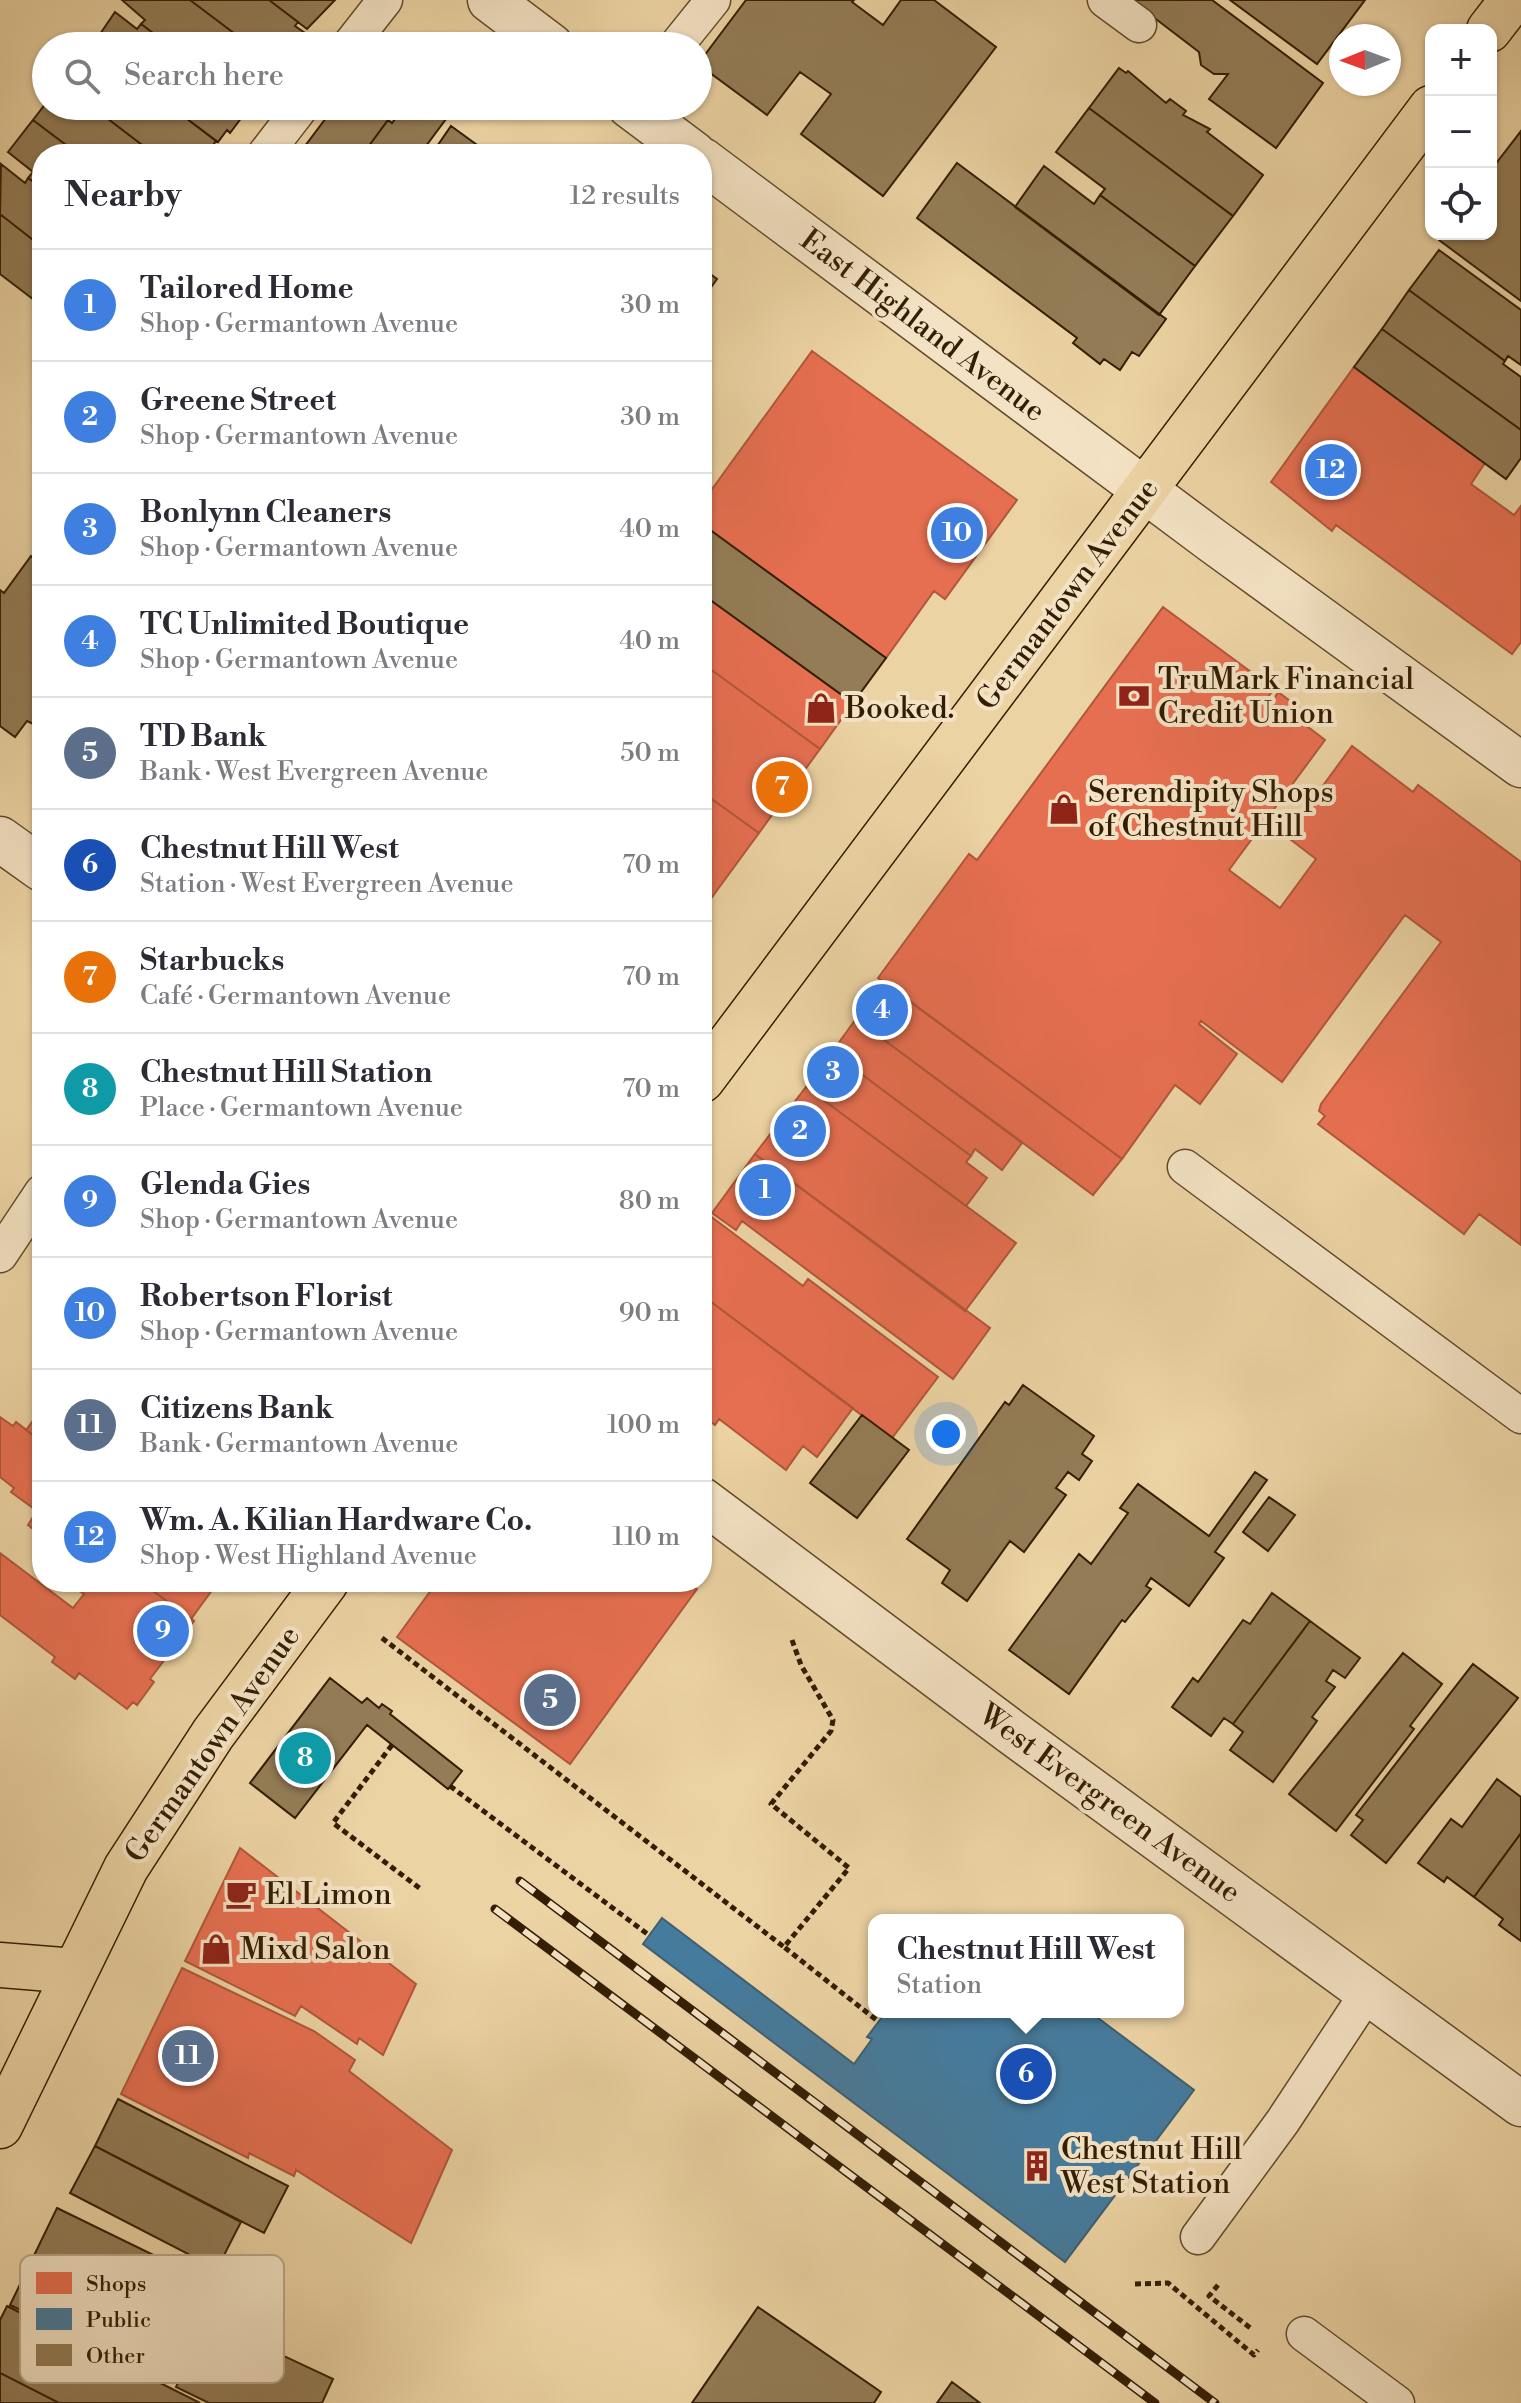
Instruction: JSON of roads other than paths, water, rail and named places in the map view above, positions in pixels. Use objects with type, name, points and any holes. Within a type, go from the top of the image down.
[{"type":"main road","points":[[1494,24],[1512,0]]},
{"type":"main road","name":"Germantown Avenue","points":[[712,1067],[1425,116]]},
{"type":"main road","name":"Germantown Avenue","points":[[0,2126],[126,1868],[166,1803],[319,1592]]},
{"type":"main road","points":[[0,1965],[75,1971]]},
{"type":"street","points":[[490,0],[532,32]]},
{"type":"street","points":[[649,120],[681,144]]},
{"type":"street","name":"East Highland Avenue","points":[[712,167],[1144,490],[1521,765]]},
{"type":"street","points":[[0,839],[32,862]]},
{"type":"street","name":"West Evergreen Avenue","points":[[712,1507],[1521,2104]]},
{"type":"lane","points":[[360,32],[385,0]]},
{"type":"lane","points":[[687,32],[713,0]]},
{"type":"lane","points":[[1105,0],[1139,25]]},
{"type":"lane","points":[[273,144],[291,120]]},
{"type":"lane","points":[[1185,1167],[1521,1416]]},
{"type":"lane","points":[[0,1255],[32,1207]]},
{"type":"lane","points":[[1198,2237],[1283,2121],[1368,1992]]},
{"type":"lane","points":[[1304,2334],[1397,2403]]},
{"type":"railway","points":[[520,1881],[1215,2403]]},
{"type":"railway","points":[[495,1909],[1155,2403]]},
{"type":"place","name":"Wm. A. Kilian Hardware Co.","points":[[1331,470]]},
{"type":"place","name":"Robertson Florist","points":[[957,533]]},
{"type":"place","name":"TruMark Financial Credit Union","points":[[1134,696]]},
{"type":"place","name":"Booked.","points":[[821,708]]},
{"type":"place","name":"Starbucks","points":[[782,787]]},
{"type":"place","name":"Serendipity Shops of Chestnut Hill","points":[[1064,809]]},
{"type":"place","name":"TC Unlimited Boutique","points":[[882,1010]]},
{"type":"place","name":"Bonlynn Cleaners","points":[[833,1072]]},
{"type":"place","name":"Greene Street","points":[[800,1131]]},
{"type":"place","name":"Tailored Home","points":[[765,1190]]},
{"type":"place","name":"Glenda Gies","points":[[163,1631]]},
{"type":"place","name":"TD Bank","points":[[550,1700]]},
{"type":"place","name":"Chestnut Hill Station","points":[[305,1758]]},
{"type":"place","name":"El Limon","points":[[241,1894]]},
{"type":"place","name":"Mixd Salon","points":[[216,1949]]},
{"type":"place","name":"Citizens Bank","points":[[188,2056]]},
{"type":"place","name":"Chestnut Hill West","points":[[1026,2074]]},
{"type":"place","name":"Chestnut Hill West Station","points":[[1037,2166]]}]
